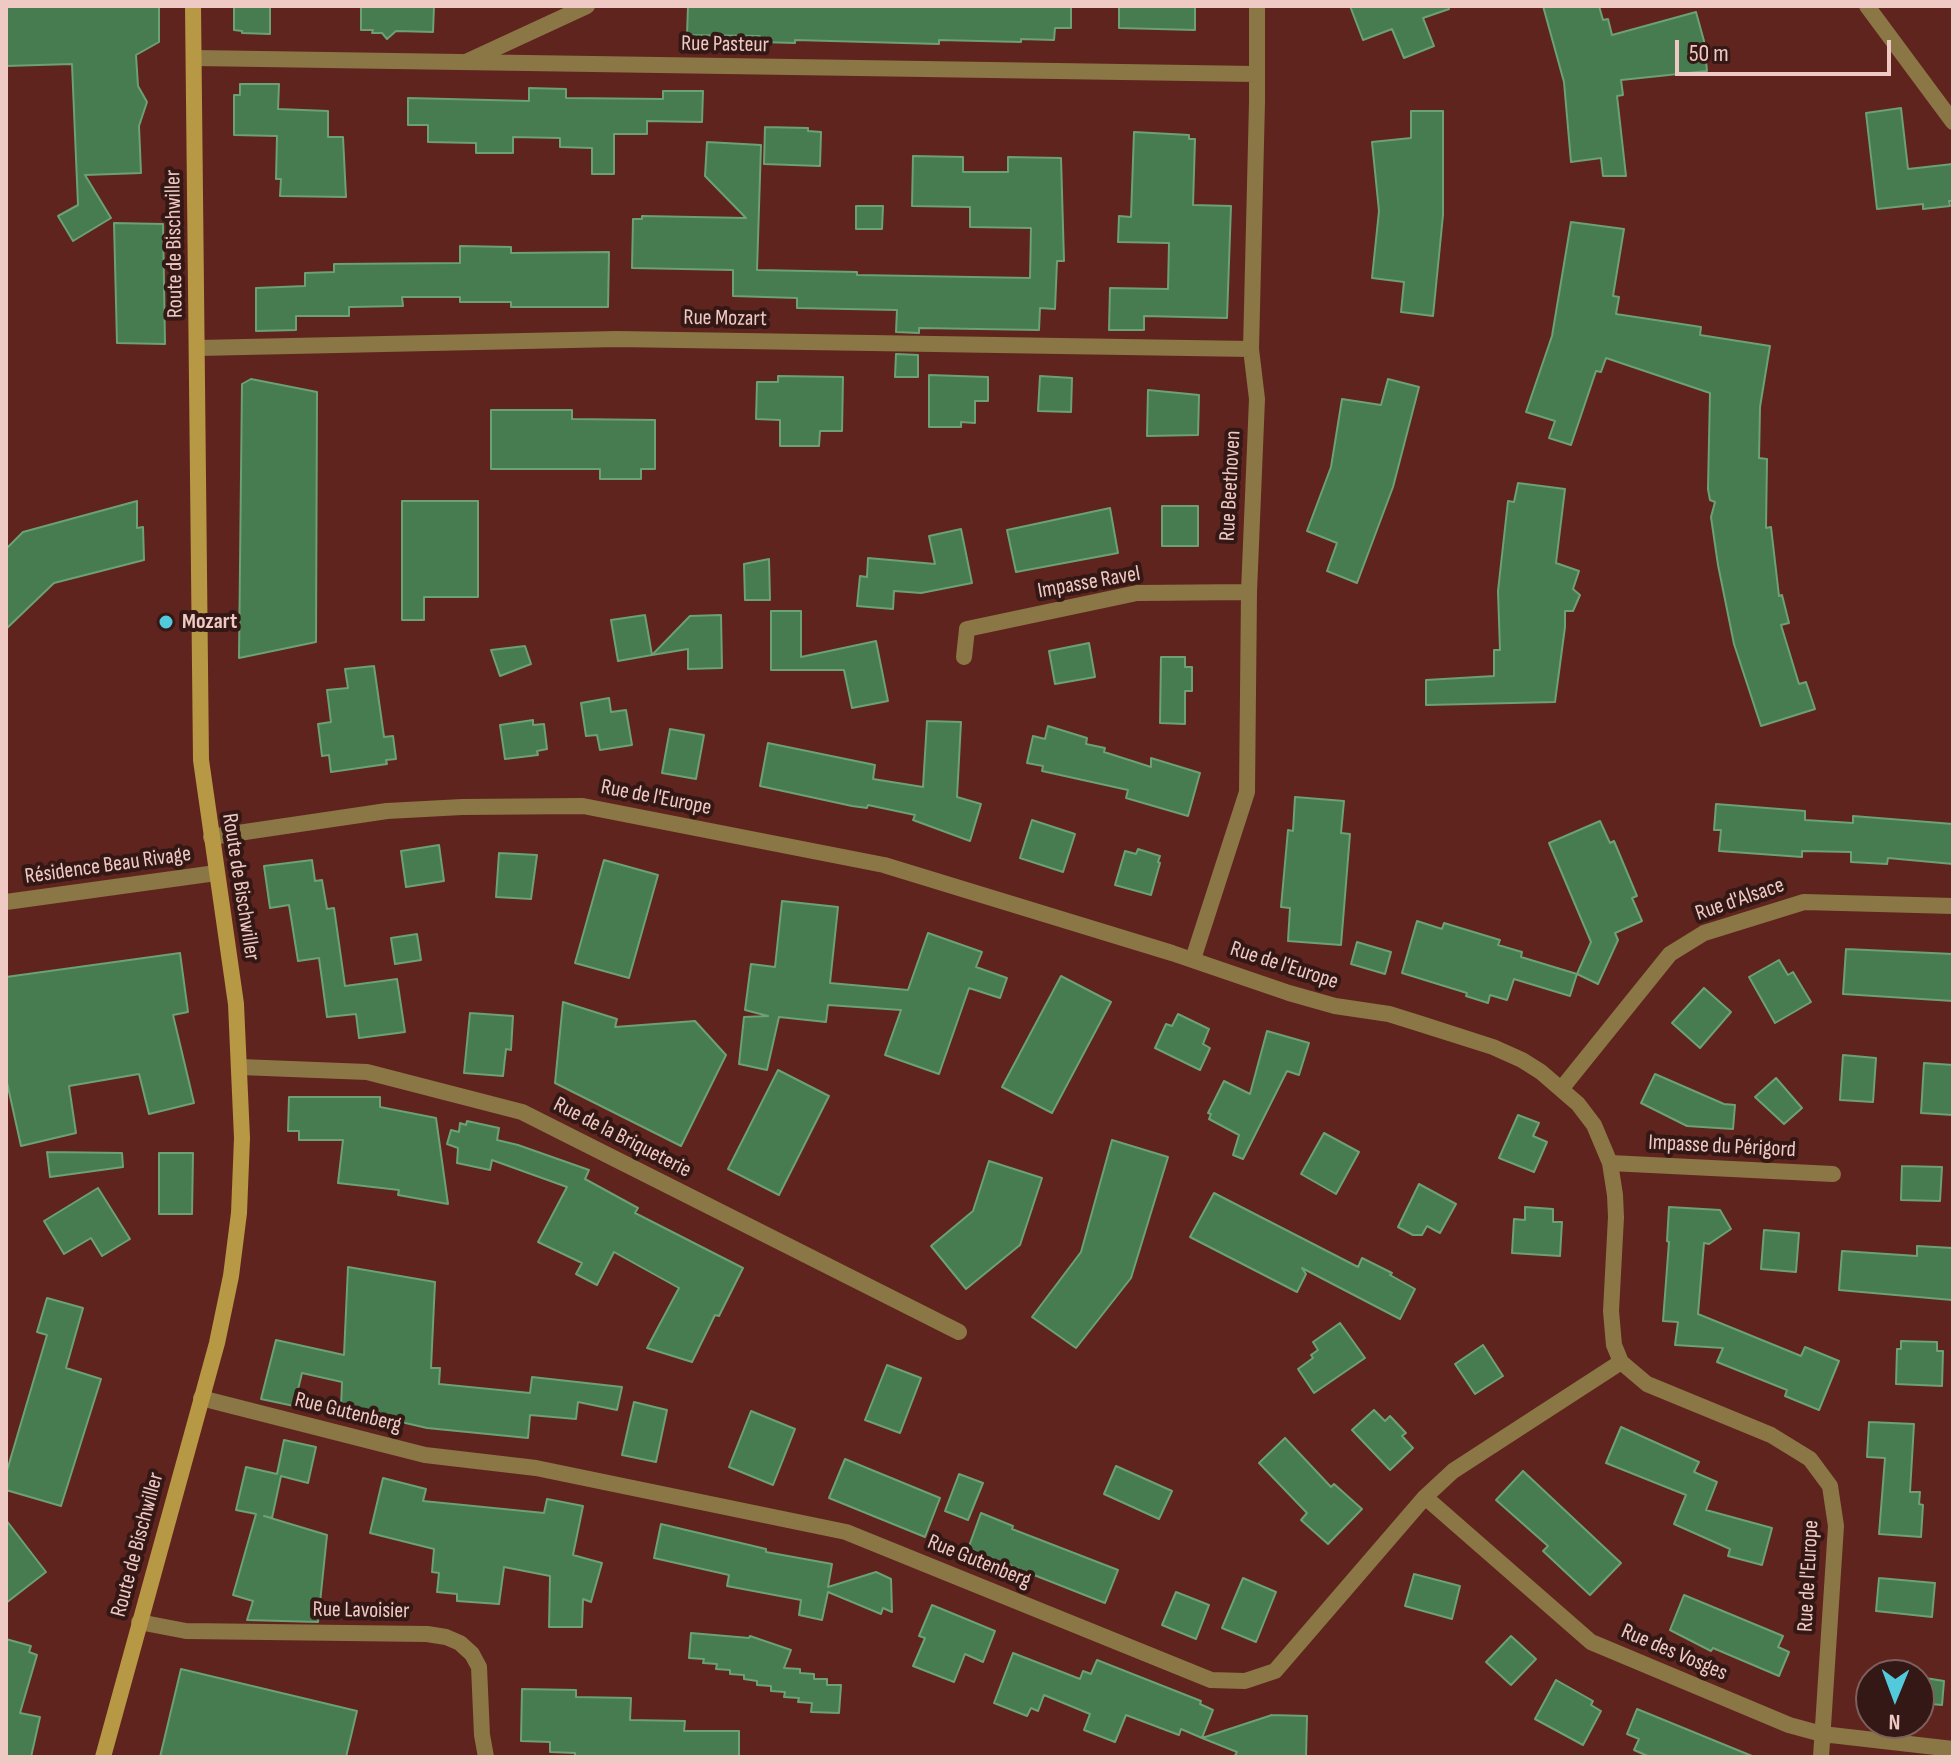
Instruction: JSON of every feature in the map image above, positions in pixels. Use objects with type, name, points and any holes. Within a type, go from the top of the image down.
[{"type":"main road","name":"Route de Bischwiller","points":[[103,1757],[225,1308],[239,1213],[242,1138],[236,1004],[204,793],[200,716],[193,6]]},
{"type":"street","points":[[464,63],[587,6]]},
{"type":"street","name":"Rue Beethoven","points":[[1193,959],[1247,792],[1249,592],[1257,399],[1251,349],[1257,6]]},
{"type":"street","points":[[1867,6],[1953,122]]},
{"type":"street","name":"Rue Pasteur","points":[[195,58],[1255,74]]},
{"type":"street","name":"Rue Mozart","points":[[198,348],[617,339],[1251,349]]},
{"type":"street","name":"Impasse Ravel","points":[[964,657],[967,629],[1137,593],[1249,592]]},
{"type":"street","name":"Rue de l'Europe","points":[[211,837],[387,811],[583,806],[884,865],[1193,959],[1335,1006],[1389,1014],[1464,1037],[1522,1060],[1562,1088],[1594,1125],[1610,1163],[1616,1217],[1611,1311],[1614,1345],[1621,1362],[1647,1384],[1771,1435],[1810,1459],[1830,1486],[1836,1526],[1821,1757]]},
{"type":"street","name":"Résidence Beau Rivage","points":[[6,902],[216,873]]},
{"type":"street","name":"Rue d'Alsace","points":[[1562,1088],[1670,954],[1704,933],[1804,902],[1953,906]]},
{"type":"street","name":"Rue de la Briqueterie","points":[[240,1067],[367,1072],[522,1112],[959,1332]]},
{"type":"street","name":"Impasse du Périgord","points":[[1610,1163],[1833,1174]]},
{"type":"street","name":"Rue Gutenberg","points":[[201,1398],[425,1455],[536,1468],[846,1532],[1211,1680],[1245,1681],[1275,1671],[1425,1497],[1453,1471],[1621,1362]]},
{"type":"street","name":"Rue des Vosges","points":[[1425,1497],[1591,1642],[1789,1725],[1822,1734],[1953,1749]]},
{"type":"street","name":"Rue Lavoisier","points":[[139,1622],[186,1631],[427,1634],[446,1637],[460,1643],[472,1654],[479,1667],[486,1757]]},
{"type":"building","points":[[6,6],[159,6],[159,42],[136,55],[138,86],[147,102],[139,126],[141,173],[85,175],[111,218],[73,241],[58,216],[78,205],[72,64],[6,66]]},
{"type":"building","points":[[234,6],[270,6],[270,34],[234,30]]},
{"type":"building","points":[[361,6],[434,6],[433,32],[396,31],[387,39],[382,33],[361,30]]},
{"type":"building","points":[[688,6],[1071,6],[1071,28],[1055,28],[1054,40],[1021,39],[1021,42],[760,42],[760,36],[687,35]]},
{"type":"building","points":[[1119,6],[1195,6],[1195,30],[1119,28]]},
{"type":"building","points":[[1350,6],[1448,6],[1449,9],[1423,18],[1434,46],[1404,58],[1392,29],[1363,40]]},
{"type":"building","points":[[1543,6],[1599,6],[1603,20],[1608,19],[1612,35],[1696,12],[1704,41],[1707,71],[1621,80],[1623,95],[1617,96],[1626,176],[1603,176],[1601,158],[1571,162],[1564,82]]},
{"type":"building","points":[[240,84],[279,84],[278,109],[328,111],[328,137],[343,137],[346,197],[280,196],[281,179],[276,179],[277,136],[234,135],[234,95],[240,95]]},
{"type":"building","points":[[529,88],[566,89],[566,98],[663,99],[663,91],[703,91],[702,122],[647,121],[647,134],[614,134],[614,174],[592,174],[592,148],[560,147],[560,138],[513,137],[513,153],[476,153],[476,143],[428,142],[428,125],[408,125],[408,98],[529,101]]},
{"type":"building","points":[[1901,108],[1908,169],[1953,164],[1953,201],[1949,201],[1950,206],[1923,209],[1923,204],[1877,209],[1866,113]]},
{"type":"building","points":[[1411,111],[1443,111],[1443,215],[1433,316],[1401,312],[1404,282],[1372,278],[1379,211],[1372,142],[1411,138]]},
{"type":"building","points":[[765,127],[808,128],[808,131],[821,132],[820,166],[764,164]]},
{"type":"building","points":[[1134,132],[1189,135],[1189,139],[1195,139],[1193,205],[1231,206],[1227,318],[1144,316],[1144,330],[1109,330],[1110,288],[1168,289],[1169,243],[1118,242],[1119,216],[1131,217]]},
{"type":"building","points":[[707,142],[761,145],[757,270],[857,272],[857,275],[1030,278],[1031,228],[970,227],[970,207],[912,206],[913,156],[963,157],[963,172],[1008,172],[1008,157],[1061,158],[1064,261],[1057,261],[1055,309],[1040,308],[1039,330],[919,328],[919,333],[896,332],[897,310],[797,308],[797,298],[733,296],[733,270],[632,268],[633,219],[642,219],[642,216],[746,218],[705,176]]},
{"type":"building","points":[[856,206],[883,206],[882,229],[856,229]]},
{"type":"building","points":[[1571,222],[1624,229],[1613,296],[1619,297],[1616,314],[1701,327],[1700,335],[1770,346],[1760,407],[1759,458],[1767,459],[1766,528],[1771,527],[1779,596],[1782,595],[1789,623],[1781,625],[1799,684],[1806,682],[1815,709],[1761,726],[1734,644],[1718,565],[1711,517],[1715,502],[1710,500],[1708,489],[1710,393],[1606,358],[1601,372],[1596,371],[1571,445],[1549,438],[1555,421],[1526,412],[1552,336]]},
{"type":"building","points":[[114,223],[163,224],[165,344],[117,343]]},
{"type":"building","points":[[460,246],[511,247],[511,253],[609,252],[608,307],[511,307],[511,302],[460,302],[460,297],[402,297],[403,306],[349,307],[349,316],[296,316],[296,330],[256,331],[256,288],[305,286],[305,273],[334,272],[334,264],[460,263]]},
{"type":"building","points":[[896,354],[918,355],[918,377],[895,377]]},
{"type":"building","points":[[929,375],[988,377],[988,401],[975,401],[975,423],[961,422],[961,427],[929,427]]},
{"type":"building","points":[[778,376],[843,377],[842,431],[820,431],[819,446],[780,446],[780,420],[756,419],[757,382],[778,382]]},
{"type":"building","points":[[1040,376],[1072,378],[1071,412],[1038,411]]},
{"type":"building","points":[[251,379],[317,392],[316,642],[239,658],[242,384]]},
{"type":"building","points":[[1388,379],[1419,387],[1393,487],[1357,583],[1327,571],[1337,543],[1307,531],[1331,467],[1342,399],[1381,405]]},
{"type":"building","points":[[1148,390],[1199,395],[1198,435],[1147,436]]},
{"type":"building","points":[[491,410],[572,410],[572,419],[655,420],[655,469],[641,469],[641,479],[600,479],[600,469],[491,469]]},
{"type":"building","points":[[1518,483],[1565,489],[1556,563],[1579,571],[1573,589],[1580,595],[1573,611],[1565,611],[1555,702],[1426,705],[1426,680],[1494,676],[1494,650],[1500,650],[1498,591],[1508,501],[1514,502]]},
{"type":"building","points":[[137,501],[137,528],[143,527],[144,560],[54,583],[6,629],[6,549],[23,532]]},
{"type":"building","points":[[402,501],[478,501],[478,597],[424,597],[424,620],[402,620]]},
{"type":"building","points":[[1162,506],[1198,506],[1198,546],[1162,546]]},
{"type":"building","points":[[1110,508],[1118,553],[1016,572],[1007,530]]},
{"type":"building","points":[[961,529],[972,583],[921,593],[894,591],[893,609],[857,606],[860,576],[867,577],[868,558],[935,564],[929,536]]},
{"type":"building","points":[[769,559],[770,600],[745,600],[744,564]]},
{"type":"building","points":[[771,611],[801,611],[801,657],[876,641],[888,701],[852,708],[844,670],[771,670]]},
{"type":"building","points":[[645,615],[652,655],[618,661],[611,620]]},
{"type":"building","points":[[721,615],[722,668],[688,669],[688,649],[652,655],[690,616]]},
{"type":"building","points":[[1089,643],[1095,677],[1055,684],[1049,651]]},
{"type":"building","points":[[525,646],[531,664],[500,676],[491,650]]},
{"type":"building","points":[[1161,657],[1185,657],[1185,667],[1192,667],[1192,691],[1185,691],[1185,724],[1160,723]]},
{"type":"building","points":[[374,666],[384,737],[393,736],[396,759],[386,760],[387,764],[331,772],[329,755],[322,756],[318,724],[331,722],[327,690],[348,688],[345,669]]},
{"type":"building","points":[[609,698],[611,712],[626,710],[632,745],[600,750],[597,735],[586,736],[581,703]]},
{"type":"building","points":[[533,720],[533,725],[544,724],[547,749],[537,751],[538,755],[505,759],[500,725]]},
{"type":"building","points":[[927,721],[961,722],[957,797],[981,804],[970,841],[913,820],[915,815],[868,805],[867,808],[852,806],[760,786],[768,743],[875,765],[873,779],[923,787]]},
{"type":"building","points":[[1048,726],[1087,738],[1086,744],[1105,748],[1104,752],[1151,767],[1151,758],[1200,773],[1188,816],[1126,798],[1128,790],[1042,771],[1043,766],[1027,763],[1033,736],[1045,739]]},
{"type":"building","points":[[670,729],[704,735],[696,779],[662,773]]},
{"type":"building","points":[[1295,797],[1344,801],[1341,833],[1350,834],[1341,945],[1288,941],[1290,908],[1281,907],[1288,830],[1293,831]]},
{"type":"building","points":[[1716,804],[1805,811],[1805,820],[1853,823],[1853,816],[1953,824],[1953,864],[1888,858],[1887,864],[1851,862],[1851,852],[1802,851],[1802,857],[1719,851],[1721,830],[1714,830]]},
{"type":"building","points":[[1032,820],[1075,834],[1063,872],[1020,858]]},
{"type":"building","points":[[1600,821],[1610,843],[1614,841],[1637,896],[1632,898],[1642,921],[1615,933],[1618,940],[1598,984],[1577,974],[1591,942],[1549,843]]},
{"type":"building","points":[[439,845],[444,881],[406,887],[401,851]]},
{"type":"building","points":[[1138,849],[1160,856],[1151,895],[1115,885],[1125,851],[1136,854]]},
{"type":"building","points":[[499,853],[537,855],[531,899],[496,897]]},
{"type":"building","points":[[312,860],[315,881],[322,880],[327,909],[334,908],[345,986],[397,979],[405,1032],[359,1038],[356,1014],[327,1017],[319,958],[298,961],[289,905],[270,908],[264,866]]},
{"type":"building","points":[[604,860],[658,875],[629,978],[575,963]]},
{"type":"building","points":[[782,901],[838,907],[830,983],[908,990],[928,933],[982,952],[976,967],[1007,978],[1000,998],[969,988],[939,1074],[885,1055],[901,1010],[828,1005],[826,1022],[779,1017],[767,1070],[739,1064],[744,1017],[768,1016],[745,1010],[751,964],[775,967]]},
{"type":"building","points":[[1417,921],[1442,929],[1444,923],[1500,940],[1498,945],[1522,952],[1521,957],[1577,974],[1570,996],[1514,979],[1507,1000],[1490,995],[1488,1003],[1466,996],[1467,993],[1402,973]]},
{"type":"building","points":[[417,934],[421,960],[395,964],[391,938]]},
{"type":"building","points":[[1357,942],[1391,952],[1385,974],[1351,964]]},
{"type":"building","points":[[1846,949],[1953,954],[1953,1001],[1843,994]]},
{"type":"building","points":[[180,953],[188,1012],[173,1015],[194,1103],[149,1114],[139,1074],[69,1086],[76,1133],[21,1146],[6,1078],[6,977]]},
{"type":"building","points":[[1779,960],[1788,975],[1793,972],[1811,1002],[1775,1023],[1749,977]]},
{"type":"building","points":[[1061,976],[1111,1002],[1052,1113],[1002,1087]]},
{"type":"building","points":[[1704,988],[1731,1012],[1700,1048],[1672,1023]]},
{"type":"building","points":[[563,1002],[617,1019],[615,1027],[695,1021],[726,1055],[681,1146],[555,1083]]},
{"type":"building","points":[[470,1013],[513,1016],[511,1050],[506,1049],[503,1076],[464,1073]]},
{"type":"building","points":[[1178,1014],[1209,1029],[1203,1044],[1210,1048],[1200,1070],[1155,1048],[1166,1024],[1172,1026]]},
{"type":"building","points":[[1267,1031],[1309,1043],[1299,1075],[1287,1071],[1243,1159],[1233,1155],[1239,1135],[1209,1119],[1211,1114],[1208,1113],[1224,1081],[1250,1094]]},
{"type":"building","points":[[1843,1055],[1876,1058],[1873,1102],[1840,1100]]},
{"type":"building","points":[[1924,1063],[1953,1065],[1953,1115],[1921,1113]]},
{"type":"building","points":[[778,1070],[829,1096],[779,1195],[728,1169]]},
{"type":"building","points":[[1655,1074],[1724,1104],[1735,1105],[1733,1129],[1687,1126],[1641,1103]]},
{"type":"building","points":[[1776,1078],[1802,1108],[1784,1124],[1755,1097]]},
{"type":"building","points":[[289,1097],[380,1097],[380,1107],[436,1118],[448,1204],[398,1195],[399,1190],[338,1183],[343,1140],[299,1140],[299,1131],[288,1131]]},
{"type":"building","points":[[1518,1115],[1539,1123],[1533,1136],[1547,1142],[1534,1172],[1499,1158]]},
{"type":"building","points":[[467,1121],[499,1128],[497,1140],[589,1170],[585,1179],[638,1208],[635,1213],[743,1268],[692,1362],[647,1348],[679,1288],[614,1252],[597,1285],[576,1274],[582,1263],[538,1242],[567,1187],[492,1160],[490,1170],[457,1163],[458,1148],[447,1144],[451,1130],[459,1132],[460,1123],[466,1125]]},
{"type":"building","points":[[1324,1133],[1359,1152],[1336,1194],[1301,1174]]},
{"type":"building","points":[[1112,1140],[1168,1157],[1131,1278],[1076,1348],[1032,1317],[1081,1252]]},
{"type":"building","points":[[47,1152],[122,1153],[123,1167],[50,1177]]},
{"type":"building","points":[[159,1153],[193,1153],[192,1214],[159,1214]]},
{"type":"building","points":[[989,1161],[1042,1178],[1020,1245],[966,1289],[931,1246],[973,1211]]},
{"type":"building","points":[[1902,1166],[1942,1167],[1940,1201],[1901,1200]]},
{"type":"building","points":[[1419,1184],[1456,1204],[1440,1233],[1427,1226],[1422,1235],[1413,1235],[1398,1227]]},
{"type":"building","points":[[98,1188],[130,1239],[102,1256],[91,1238],[64,1254],[44,1221]]},
{"type":"building","points":[[1214,1193],[1358,1267],[1362,1258],[1392,1273],[1390,1275],[1415,1289],[1400,1319],[1302,1268],[1306,1274],[1297,1292],[1190,1237]]},
{"type":"building","points":[[1525,1207],[1553,1209],[1553,1222],[1562,1222],[1560,1256],[1512,1253],[1514,1219],[1525,1220]]},
{"type":"building","points":[[1669,1207],[1720,1210],[1731,1229],[1709,1244],[1704,1243],[1698,1314],[1801,1356],[1805,1347],[1839,1361],[1819,1410],[1785,1396],[1787,1390],[1717,1362],[1723,1348],[1675,1345],[1678,1322],[1663,1321]]},
{"type":"building","points":[[1764,1230],[1799,1233],[1796,1272],[1761,1269]]},
{"type":"building","points":[[1917,1246],[1953,1248],[1952,1300],[1839,1290],[1842,1251],[1917,1256]]},
{"type":"building","points":[[348,1267],[435,1282],[431,1368],[440,1368],[439,1384],[530,1393],[532,1377],[622,1387],[617,1410],[578,1402],[576,1419],[530,1415],[528,1438],[427,1428],[341,1408],[342,1382],[302,1373],[294,1406],[261,1399],[276,1340],[344,1355]]},
{"type":"building","points":[[47,1298],[83,1308],[66,1368],[101,1379],[61,1506],[6,1490],[6,1474],[47,1335],[37,1332]]},
{"type":"building","points":[[1340,1323],[1365,1358],[1314,1393],[1298,1369],[1318,1350],[1313,1342]]},
{"type":"building","points":[[1901,1341],[1937,1342],[1937,1351],[1943,1351],[1942,1386],[1896,1384],[1897,1349],[1901,1349]]},
{"type":"building","points":[[1483,1345],[1503,1376],[1475,1394],[1455,1364]]},
{"type":"building","points":[[887,1365],[921,1378],[900,1433],[865,1420]]},
{"type":"building","points":[[634,1402],[667,1410],[656,1462],[622,1455]]},
{"type":"building","points":[[1374,1410],[1385,1421],[1390,1416],[1406,1433],[1402,1436],[1413,1448],[1390,1470],[1352,1430]]},
{"type":"building","points":[[751,1411],[795,1429],[773,1485],[729,1467]]},
{"type":"building","points":[[1869,1422],[1914,1424],[1910,1492],[1920,1492],[1919,1504],[1923,1505],[1921,1537],[1879,1534],[1885,1458],[1867,1457]]},
{"type":"building","points":[[1621,1427],[1699,1462],[1694,1472],[1717,1482],[1706,1510],[1772,1528],[1762,1565],[1728,1556],[1730,1549],[1674,1524],[1686,1495],[1606,1463]]},
{"type":"building","points":[[1285,1438],[1331,1487],[1334,1484],[1362,1509],[1328,1544],[1301,1520],[1307,1513],[1259,1463]]},
{"type":"building","points":[[284,1440],[316,1447],[308,1483],[281,1476],[272,1518],[264,1516],[327,1535],[318,1622],[247,1620],[253,1601],[233,1595],[256,1514],[236,1510],[246,1467],[277,1474]]},
{"type":"building","points":[[845,1459],[940,1498],[925,1537],[829,1498]]},
{"type":"building","points":[[1116,1466],[1172,1491],[1159,1519],[1104,1494]]},
{"type":"building","points":[[1523,1471],[1621,1563],[1590,1595],[1543,1551],[1548,1546],[1496,1500]]},
{"type":"building","points":[[959,1474],[983,1483],[968,1520],[945,1511]]},
{"type":"building","points":[[383,1478],[426,1489],[423,1501],[544,1513],[547,1499],[583,1506],[573,1555],[602,1563],[591,1602],[583,1599],[582,1627],[549,1627],[550,1576],[504,1567],[499,1604],[457,1601],[457,1594],[437,1592],[439,1573],[432,1572],[434,1549],[370,1533]]},
{"type":"building","points":[[981,1513],[1013,1526],[1012,1529],[1118,1570],[1105,1603],[968,1549]]},
{"type":"building","points":[[6,1520],[46,1572],[6,1603]]},
{"type":"building","points":[[661,1524],[766,1549],[766,1552],[832,1564],[828,1587],[876,1572],[891,1579],[892,1612],[883,1608],[881,1614],[828,1592],[822,1620],[799,1615],[801,1600],[727,1586],[729,1575],[654,1558]]},
{"type":"building","points":[[1414,1574],[1460,1586],[1452,1619],[1405,1606]]},
{"type":"building","points":[[1243,1578],[1276,1592],[1256,1642],[1222,1628]]},
{"type":"building","points":[[1879,1578],[1935,1583],[1932,1617],[1876,1611]]},
{"type":"building","points":[[1176,1592],[1209,1605],[1196,1639],[1162,1625]]},
{"type":"building","points":[[1684,1595],[1783,1636],[1778,1647],[1789,1652],[1779,1676],[1713,1648],[1711,1651],[1670,1630]]},
{"type":"building","points":[[932,1605],[995,1631],[983,1662],[965,1654],[954,1682],[913,1666],[925,1638],[919,1636]]},
{"type":"building","points":[[691,1633],[750,1636],[791,1650],[784,1668],[814,1674],[814,1679],[827,1679],[827,1685],[841,1685],[839,1713],[811,1712],[812,1703],[784,1697],[785,1692],[771,1691],[771,1686],[757,1685],[757,1681],[744,1679],[744,1675],[730,1674],[730,1670],[716,1669],[717,1664],[703,1663],[704,1659],[689,1658]]},
{"type":"building","points":[[1511,1636],[1536,1659],[1511,1685],[1486,1662]]},
{"type":"building","points":[[6,1639],[31,1646],[29,1652],[37,1655],[20,1713],[40,1717],[31,1757],[6,1757]]},
{"type":"building","points":[[1013,1653],[1080,1679],[1083,1671],[1091,1674],[1097,1660],[1201,1701],[1200,1704],[1213,1710],[1202,1738],[1181,1729],[1179,1735],[1126,1715],[1115,1742],[1084,1730],[1090,1714],[1044,1695],[1038,1711],[1031,1708],[1027,1716],[994,1703]]},
{"type":"building","points":[[181,1669],[357,1711],[346,1757],[160,1757]]},
{"type":"building","points":[[1556,1680],[1593,1701],[1591,1705],[1601,1711],[1583,1745],[1535,1719]]},
{"type":"building","points":[[1935,1680],[1944,1681],[1942,1705],[1935,1704]]},
{"type":"building","points":[[522,1689],[576,1690],[576,1697],[631,1698],[630,1720],[685,1721],[684,1731],[739,1731],[739,1757],[587,1757],[550,1752],[550,1742],[521,1741]]},
{"type":"building","points":[[1637,1709],[1752,1757],[1650,1757],[1634,1750],[1639,1739],[1627,1734]]},
{"type":"building","points":[[1272,1715],[1307,1716],[1306,1757],[1234,1757],[1237,1752],[1202,1738]]},
{"type":"place","name":"Mozart","points":[[166,622]]}]
